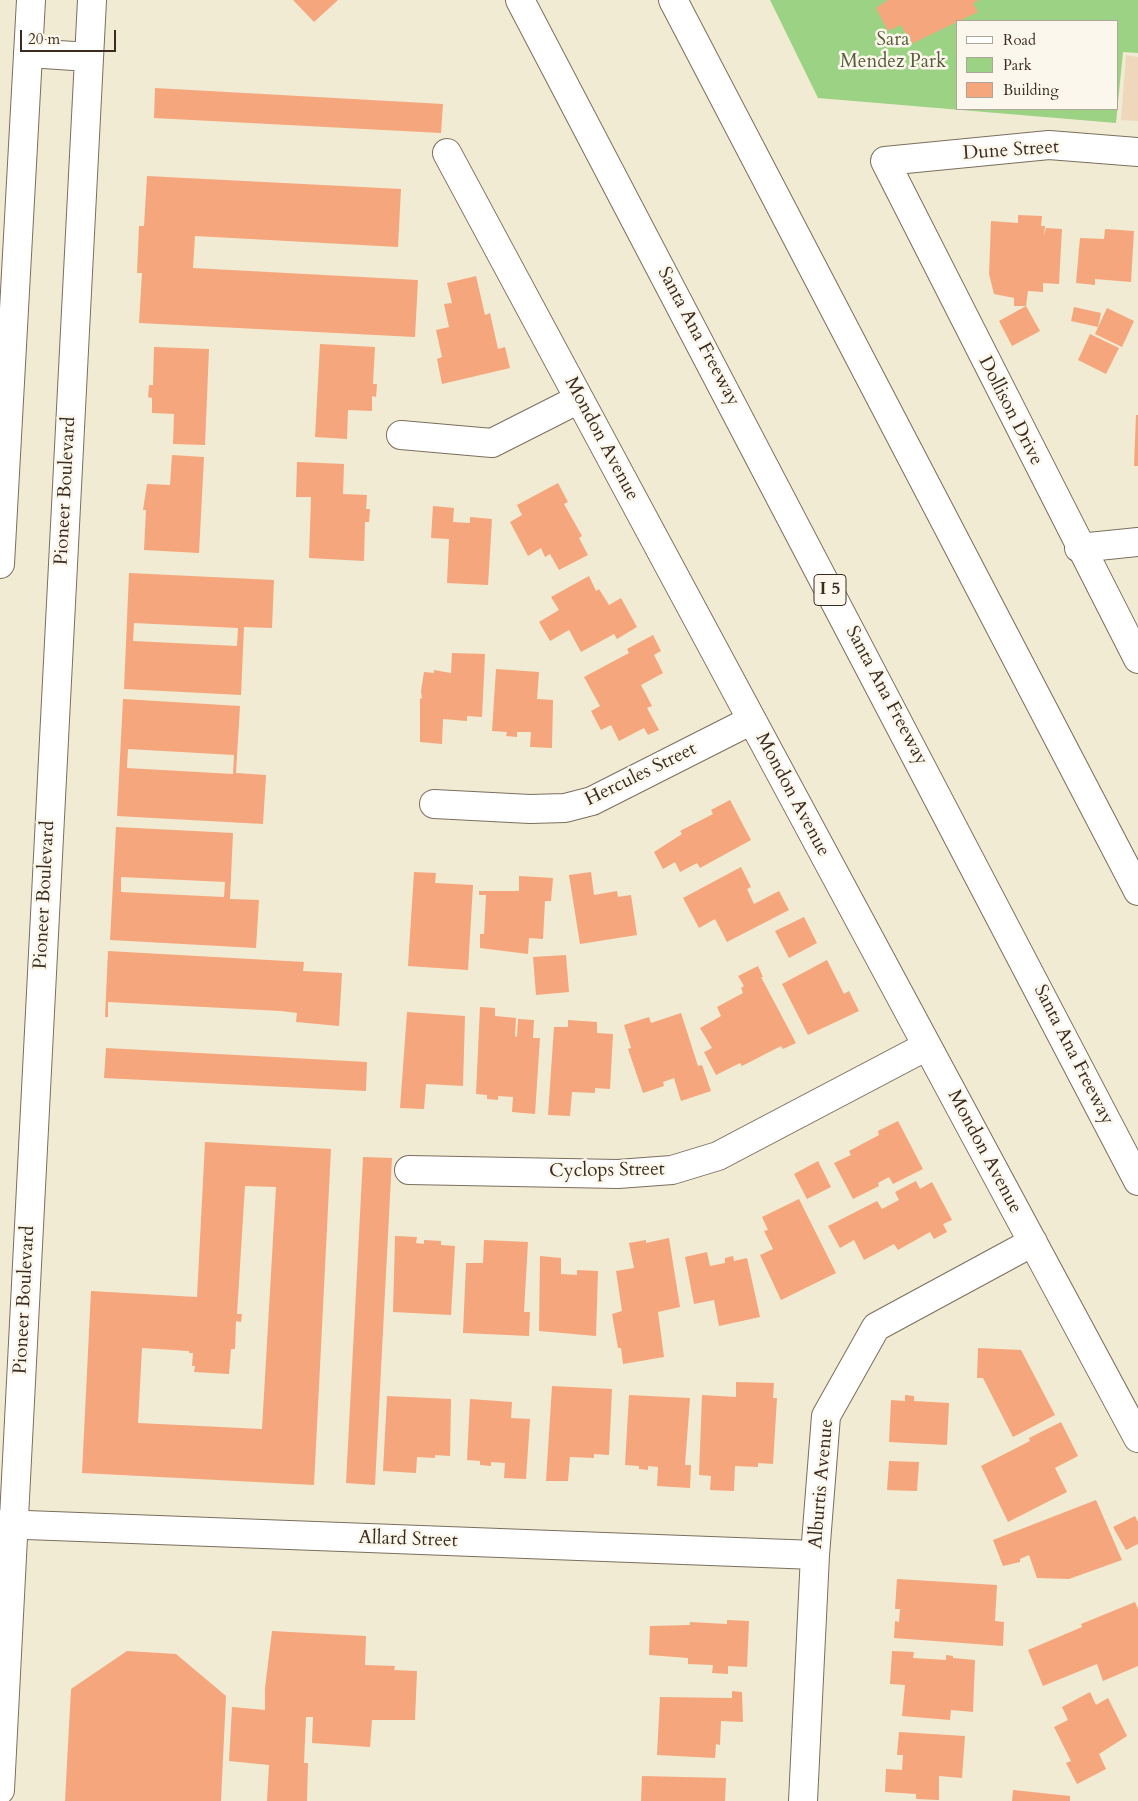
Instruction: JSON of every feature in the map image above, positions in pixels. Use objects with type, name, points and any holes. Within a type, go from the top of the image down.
[{"type":"main road","points":[[0,564],[31,0]]},
{"type":"main road","name":"Pioneer Boulevard","points":[[0,1790],[7,1524],[92,0]]},
{"type":"main road","name":"Santa Ana Freeway","points":[[520,0],[1138,1181]]},
{"type":"main road","points":[[673,0],[1138,891]]},
{"type":"main road","points":[[28,53],[89,57]]},
{"type":"main road","name":"Dune Street","points":[[884,162],[1049,145],[1138,152]]},
{"type":"main road","name":"Mondon Avenue","points":[[447,153],[1138,1438]]},
{"type":"main road","name":"Dollison Drive","points":[[884,162],[1079,548],[1138,660]]},
{"type":"main road","points":[[402,435],[492,443],[579,399]]},
{"type":"main road","points":[[1079,548],[1138,542]]},
{"type":"main road","name":"Hercules Street","points":[[434,804],[530,809],[565,808],[592,801],[752,720]]},
{"type":"main road","name":"Cyclops Street","points":[[409,1170],[618,1174],[672,1170],[718,1156],[927,1046]]},
{"type":"main road","name":"Alburtis Avenue","points":[[803,1801],[815,1555],[826,1416],[876,1327],[1033,1242]]},
{"type":"main road","name":"Allard Street","points":[[7,1524],[815,1555]]},
{"type":"shaded area","points":[[1126,55],[1138,57],[1138,121],[1121,120]]},
{"type":"green space","name":"Sara Mendez Park","points":[[770,0],[1138,0],[1138,53],[1123,52],[1118,103],[1118,20],[956,20],[956,110],[818,98]]},
{"type":"green space","name":"Sara Mendez Park","points":[[961,110],[1117,110],[1116,123]]},
{"type":"building","points":[[293,0],[338,0],[314,22]]},
{"type":"building","points":[[888,0],[979,0],[973,3],[978,12],[961,20],[956,20],[956,23],[911,44],[901,25],[888,31],[876,8]]},
{"type":"building","points":[[155,88],[443,104],[441,133],[154,118]]},
{"type":"building","points":[[147,176],[401,189],[398,247],[195,236],[193,268],[418,280],[415,337],[139,323],[142,273],[137,273],[139,226],[144,226]]},
{"type":"building","points":[[1018,215],[1042,216],[1041,226],[1045,226],[1044,236],[1046,228],[1062,229],[1059,284],[1043,283],[1043,292],[1028,291],[1026,306],[1014,306],[1014,298],[994,294],[989,274],[991,221],[1018,223]]},
{"type":"building","points":[[1105,229],[1134,231],[1131,282],[1095,279],[1095,285],[1076,283],[1080,238],[1104,239]]},
{"type":"building","points":[[476,276],[485,315],[490,313],[498,349],[505,347],[510,368],[442,384],[437,359],[442,357],[436,330],[449,327],[444,304],[452,303],[447,283]]},
{"type":"building","points":[[1026,306],[1040,331],[1012,346],[999,321]]},
{"type":"building","points":[[1074,307],[1101,313],[1098,327],[1071,321]]},
{"type":"building","points":[[1107,308],[1134,321],[1122,347],[1095,334]]},
{"type":"building","points":[[1090,334],[1119,348],[1106,374],[1078,360]]},
{"type":"building","points":[[320,344],[375,347],[373,384],[377,384],[376,397],[372,396],[372,411],[348,410],[347,439],[315,437]]},
{"type":"building","points":[[154,347],[209,349],[205,445],[173,444],[174,414],[152,413],[152,398],[148,397],[149,385],[153,385]]},
{"type":"building","points":[[1136,415],[1138,415],[1138,466],[1134,466]]},
{"type":"building","points":[[172,455],[204,457],[199,553],[144,550],[146,510],[143,510],[147,484],[170,485]]},
{"type":"building","points":[[297,462],[344,464],[343,494],[367,495],[366,509],[370,509],[369,522],[365,522],[364,561],[309,558],[311,497],[296,497]]},
{"type":"building","points":[[558,483],[568,502],[564,504],[582,536],[579,538],[588,555],[559,570],[550,554],[545,557],[541,548],[528,556],[510,522],[522,515],[517,505]]},
{"type":"building","points":[[433,506],[454,508],[453,522],[470,523],[470,517],[492,519],[488,585],[447,583],[449,539],[431,538]]},
{"type":"building","points":[[129,573],[274,580],[272,628],[244,627],[241,695],[124,689]],"holes":[[[134,623],[238,628],[237,646],[133,641]]]},
{"type":"building","points":[[589,576],[596,591],[599,589],[609,605],[621,598],[637,627],[617,639],[614,634],[581,652],[569,630],[550,641],[539,622],[559,610],[551,597]]},
{"type":"building","points":[[653,635],[661,651],[654,655],[663,673],[641,685],[652,706],[647,708],[659,730],[648,735],[644,728],[619,741],[611,725],[601,730],[591,711],[600,706],[584,677],[629,653],[627,649]]},
{"type":"building","points":[[452,653],[485,654],[482,717],[467,716],[467,721],[443,719],[442,744],[420,742],[420,698],[422,699],[421,691],[424,672],[434,673],[434,670],[451,673]]},
{"type":"building","points":[[496,669],[539,672],[537,699],[553,700],[552,748],[530,747],[531,732],[517,732],[517,737],[506,736],[507,732],[492,731]]},
{"type":"building","points":[[123,699],[240,706],[236,773],[266,775],[263,824],[117,816]],"holes":[[[128,749],[234,755],[233,774],[127,768]]]},
{"type":"building","points":[[730,800],[751,840],[700,868],[697,863],[680,872],[675,862],[663,869],[654,852],[682,834],[680,831],[713,814],[711,810]]},
{"type":"building","points":[[116,827],[233,833],[230,899],[259,900],[256,948],[110,940]],"holes":[[[121,877],[225,882],[224,897],[121,892]]]},
{"type":"building","points":[[741,867],[751,887],[747,889],[754,904],[779,891],[789,910],[727,942],[715,919],[699,928],[683,898]]},
{"type":"building","points":[[414,872],[436,873],[435,883],[473,885],[468,970],[408,966]]},
{"type":"building","points":[[591,872],[594,895],[617,891],[618,897],[631,895],[637,935],[580,944],[569,875]]},
{"type":"building","points":[[519,876],[553,878],[551,901],[545,901],[543,939],[529,938],[528,954],[480,948],[480,934],[484,934],[486,895],[479,895],[479,891],[519,891]]},
{"type":"building","points":[[804,917],[817,943],[789,958],[775,931]]},
{"type":"building","points":[[108,951],[304,962],[303,971],[342,973],[339,1026],[296,1022],[297,1013],[281,1011],[108,1002],[108,1017],[105,1017]]},
{"type":"building","points":[[566,955],[569,992],[536,995],[533,957]]},
{"type":"building","points":[[827,960],[844,994],[849,991],[859,1011],[808,1035],[782,984]]},
{"type":"building","points":[[758,966],[763,977],[761,977],[796,1043],[783,1049],[781,1046],[742,1066],[740,1063],[716,1075],[704,1052],[712,1048],[700,1028],[721,1016],[717,1007],[743,993],[741,988],[744,986],[738,976]]},
{"type":"building","points":[[480,1007],[495,1008],[495,1016],[516,1018],[515,1036],[517,1037],[518,1019],[534,1020],[533,1038],[540,1038],[535,1114],[512,1112],[513,1097],[498,1096],[498,1100],[487,1099],[487,1095],[476,1094]]},
{"type":"building","points":[[407,1012],[465,1016],[463,1086],[426,1084],[424,1109],[400,1108]]},
{"type":"building","points":[[681,1013],[698,1066],[702,1065],[711,1091],[681,1101],[674,1078],[663,1082],[664,1086],[643,1093],[628,1049],[631,1048],[624,1025],[649,1017],[651,1023]]},
{"type":"building","points":[[568,1020],[597,1022],[597,1033],[613,1034],[610,1089],[595,1088],[595,1093],[572,1092],[570,1116],[548,1115],[554,1027],[568,1027]]},
{"type":"building","points":[[106,1048],[367,1062],[366,1091],[104,1078]]},
{"type":"building","points":[[898,1121],[923,1169],[893,1184],[889,1177],[878,1183],[879,1186],[853,1199],[834,1163],[851,1155],[849,1151],[879,1135],[878,1131]]},
{"type":"building","points":[[205,1142],[331,1149],[314,1485],[82,1473],[91,1291],[197,1297]],"holes":[[[245,1186],[276,1187],[262,1429],[138,1423],[142,1348],[189,1351],[189,1353],[193,1353],[192,1366],[195,1366],[194,1372],[229,1374],[231,1349],[235,1349],[236,1321],[241,1322],[242,1314],[237,1314]]]},
{"type":"building","points":[[363,1157],[392,1158],[375,1485],[346,1483]]},
{"type":"building","points":[[818,1161],[831,1187],[807,1199],[794,1174]]},
{"type":"building","points":[[916,1181],[920,1189],[932,1182],[952,1220],[943,1224],[947,1232],[934,1239],[930,1232],[898,1250],[894,1244],[864,1260],[854,1240],[840,1248],[828,1226],[877,1201],[882,1209],[899,1200],[895,1192]]},
{"type":"building","points":[[799,1199],[836,1273],[781,1300],[760,1255],[773,1249],[764,1231],[768,1230],[762,1217]]},
{"type":"building","points":[[395,1236],[417,1237],[416,1243],[424,1244],[424,1240],[441,1241],[441,1245],[455,1246],[451,1315],[393,1312]]},
{"type":"building","points":[[669,1238],[680,1307],[658,1312],[664,1357],[623,1364],[612,1314],[622,1311],[616,1271],[634,1268],[629,1243],[646,1240],[646,1243]]},
{"type":"building","points":[[484,1240],[528,1242],[524,1312],[530,1312],[529,1336],[463,1333],[466,1263],[483,1263]]},
{"type":"building","points":[[707,1252],[710,1266],[725,1263],[725,1258],[733,1256],[734,1261],[747,1258],[760,1317],[719,1326],[714,1300],[694,1304],[685,1257]]},
{"type":"building","points":[[540,1256],[561,1258],[561,1274],[577,1275],[577,1270],[598,1271],[596,1336],[539,1331]]},
{"type":"building","points":[[978,1348],[1021,1350],[1055,1415],[1013,1437],[983,1378],[977,1378]]},
{"type":"building","points":[[736,1382],[774,1383],[773,1398],[777,1398],[773,1464],[758,1463],[758,1467],[735,1466],[734,1491],[710,1490],[711,1476],[699,1475],[702,1395],[736,1397]]},
{"type":"building","points":[[552,1386],[612,1389],[609,1455],[594,1454],[594,1458],[570,1457],[568,1481],[546,1481]]},
{"type":"building","points":[[629,1395],[690,1398],[685,1465],[691,1465],[690,1488],[657,1486],[658,1467],[648,1466],[648,1470],[639,1469],[639,1466],[625,1465]]},
{"type":"building","points":[[905,1395],[914,1396],[914,1401],[949,1403],[947,1445],[889,1442],[891,1400],[905,1401]]},
{"type":"building","points":[[387,1396],[451,1399],[450,1456],[435,1455],[435,1458],[417,1457],[416,1473],[383,1471]]},
{"type":"building","points":[[470,1399],[512,1402],[511,1418],[530,1419],[526,1479],[504,1478],[505,1463],[491,1462],[491,1466],[480,1465],[480,1461],[467,1460]]},
{"type":"building","points":[[1061,1422],[1078,1456],[1055,1468],[1067,1492],[1008,1522],[981,1466],[1030,1441],[1029,1438]]},
{"type":"building","points":[[889,1461],[919,1462],[917,1491],[887,1490]]},
{"type":"building","points":[[1096,1500],[1122,1560],[1069,1579],[1037,1578],[1029,1555],[1020,1559],[1020,1562],[1003,1566],[993,1540]]},
{"type":"building","points":[[1135,1516],[1138,1522],[1138,1544],[1126,1550],[1113,1527]]},
{"type":"building","points":[[897,1579],[997,1585],[995,1621],[1004,1622],[1003,1646],[894,1638],[895,1621],[899,1622],[900,1609],[895,1609]]},
{"type":"building","points":[[1135,1602],[1138,1609],[1138,1666],[1103,1681],[1097,1664],[1043,1686],[1028,1650],[1082,1627],[1081,1624]]},
{"type":"building","points":[[727,1620],[749,1621],[747,1667],[728,1666],[728,1674],[712,1673],[713,1665],[688,1664],[688,1658],[649,1655],[650,1626],[690,1625],[690,1622],[727,1624]]},
{"type":"building","points":[[272,1631],[366,1636],[365,1665],[395,1666],[394,1670],[417,1671],[415,1720],[372,1720],[370,1747],[312,1743],[313,1717],[306,1717],[304,1763],[308,1763],[307,1801],[267,1801],[269,1765],[229,1761],[232,1707],[265,1710],[265,1688]]},
{"type":"building","points":[[127,1651],[176,1654],[226,1696],[221,1801],[65,1801],[71,1689]]},
{"type":"building","points":[[892,1651],[914,1652],[913,1658],[946,1660],[946,1655],[953,1656],[953,1658],[975,1660],[973,1712],[951,1710],[950,1720],[902,1716],[905,1685],[890,1684]]},
{"type":"building","points":[[732,1691],[742,1692],[743,1722],[721,1721],[720,1745],[716,1744],[715,1758],[657,1755],[660,1697],[732,1698]]},
{"type":"building","points":[[1090,1692],[1096,1705],[1108,1698],[1127,1736],[1099,1754],[1106,1769],[1077,1784],[1066,1763],[1071,1761],[1054,1727],[1068,1720],[1062,1707]]},
{"type":"building","points":[[899,1732],[965,1736],[962,1778],[939,1776],[939,1800],[916,1799],[916,1794],[885,1792],[886,1769],[902,1770],[903,1755],[897,1755]]},
{"type":"building","points":[[642,1776],[726,1778],[725,1801],[641,1801]]},
{"type":"building","points":[[1013,1790],[1070,1796],[1070,1801],[1012,1801]]}]
